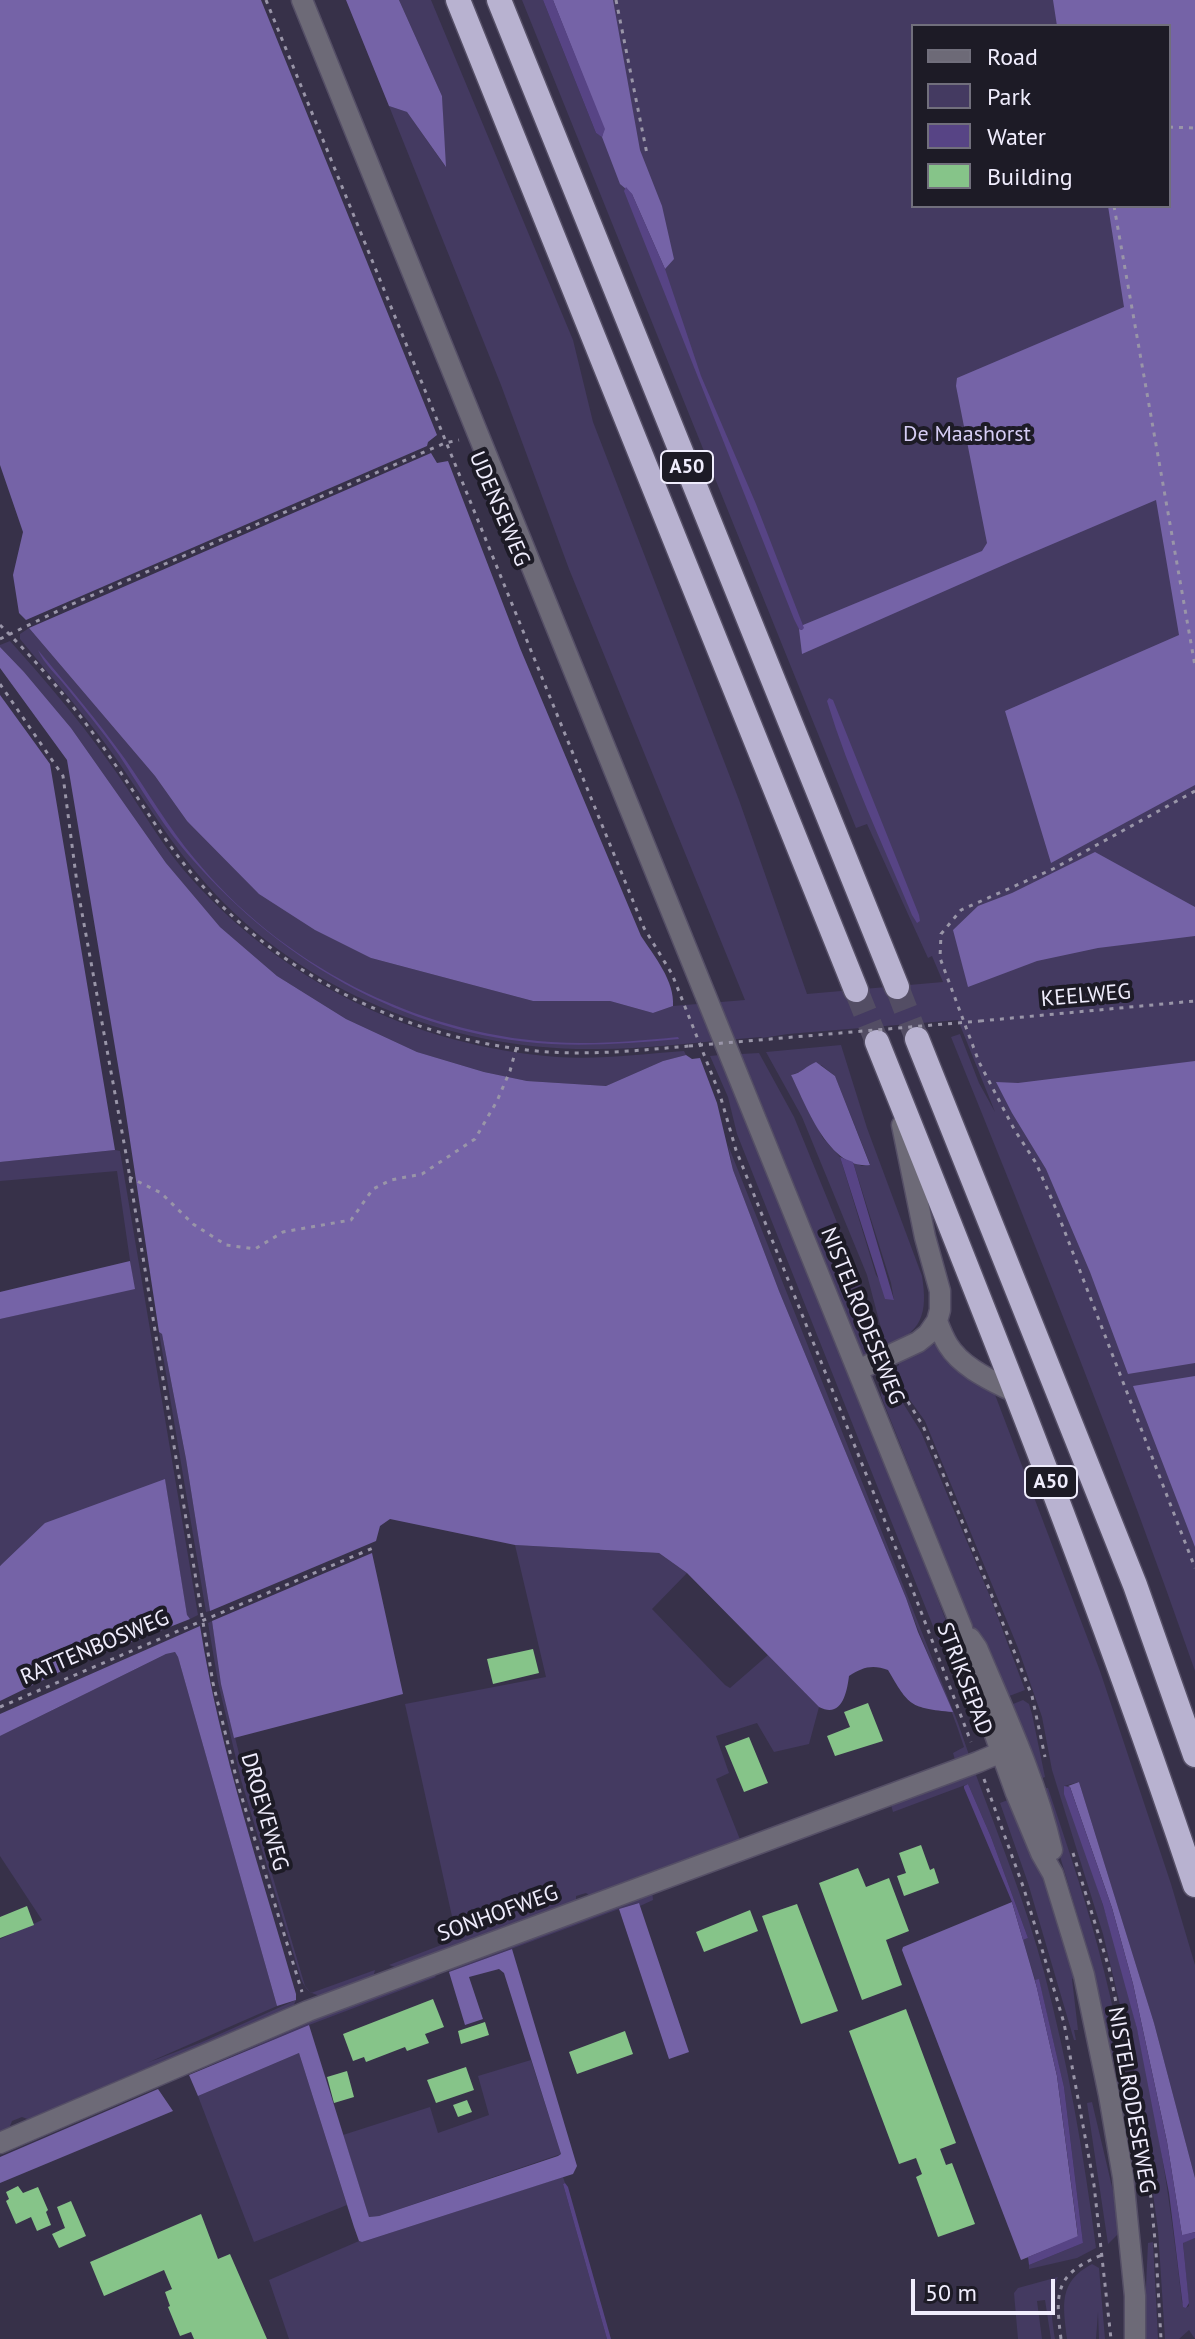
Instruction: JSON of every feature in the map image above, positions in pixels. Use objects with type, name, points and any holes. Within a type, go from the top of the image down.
[{"type":"highway","name":"A50","points":[[458,0],[856,990]]},
{"type":"highway","name":"A50","points":[[499,0],[897,987]]},
{"type":"highway","name":"A50","points":[[917,1039],[1135,1585],[1195,1755]]},
{"type":"highway","name":"A50","points":[[877,1042],[1115,1652],[1195,1885]]},
{"type":"street","name":"UDENSEWEG","points":[[302,0],[717,1021]]},
{"type":"street","name":"NISTELRODESEWEG","points":[[717,1021],[962,1628],[977,1648],[1010,1749],[1052,1848],[1053,1874],[1084,1975],[1123,2177],[1135,2296],[1135,2339]]},
{"type":"street","points":[[858,1370],[918,1342],[937,1321],[940,1310],[940,1291],[925,1237],[894,1084]]},
{"type":"street","points":[[937,1321],[949,1347],[957,1356],[1016,1393]]},
{"type":"street","name":"SONHOFWEG","points":[[0,2143],[308,2011],[1010,1749]]},
{"type":"path","name":"UDENSEWEG","points":[[266,0],[644,928],[672,974],[696,1032]]},
{"type":"path","points":[[616,0],[647,154]]},
{"type":"path","points":[[1171,127],[1195,128]]},
{"type":"path","points":[[1114,208],[1195,666]]},
{"type":"path","points":[[0,639],[70,605],[445,443]]},
{"type":"path","name":"KEELWEG","points":[[0,625],[73,709],[184,864],[214,897],[258,937],[316,978],[382,1012],[452,1035],[516,1049],[598,1054],[1195,1001]]},
{"type":"path","name":"DROEVEWEG","points":[[0,684],[63,776],[78,891],[213,1683],[238,1785],[308,2011]]},
{"type":"path","points":[[1195,791],[1053,869],[961,910],[941,934],[940,958],[979,1062],[1014,1129],[1036,1163],[1056,1209],[1195,1568]]},
{"type":"path","name":"STRIKSEPAD","points":[[696,1032],[720,1095],[736,1150],[915,1596],[1024,1889],[1064,2023],[1094,2185],[1102,2255]]},
{"type":"path","points":[[129,1177],[161,1193],[193,1224],[226,1245],[255,1249],[283,1232],[351,1220],[373,1189],[391,1180],[422,1174],[475,1139],[497,1101],[516,1049]]},
{"type":"path","points":[[884,1359],[894,1381],[923,1426],[951,1493],[1032,1696],[1047,1766]]},
{"type":"path","name":"RATTENBOSWEG","points":[[0,1707],[373,1548]]},
{"type":"path","points":[[1061,2339],[1058,2303],[1061,2285],[1070,2272],[1102,2255],[1111,2339]]},
{"type":"green space","points":[[0,0],[261,0],[437,435],[427,446],[26,620],[19,613],[13,575],[23,532],[0,465]]},
{"type":"green space","points":[[346,0],[399,0],[442,96],[446,167],[407,112],[389,106]]},
{"type":"green space","name":"De Maashorst","points":[[399,0],[431,0],[573,340],[593,422],[739,800],[807,994],[943,982],[932,956],[928,958],[867,824],[856,828],[522,0],[543,0],[599,135],[545,0],[1195,0],[1195,1671],[1108,1432],[951,1037],[960,1034],[979,1083],[995,1112],[958,1020],[597,1049],[543,1047],[489,1040],[436,1027],[384,1009],[335,985],[289,957],[246,923],[207,885],[170,839],[104,742],[20,639],[20,634],[29,628],[155,776],[187,821],[371,958],[533,1001],[610,1001],[653,1013],[673,1006],[745,1000],[569,569],[501,385],[389,106],[407,112],[445,166],[442,96]]},
{"type":"green space","points":[[553,0],[613,0],[640,150],[662,206],[674,259],[665,269],[632,194],[620,184],[602,137],[604,129]]},
{"type":"green space","points":[[1053,0],[1195,0],[1195,785],[1051,863],[1005,711],[1179,635],[1156,500],[802,654],[799,629],[982,551],[987,543],[956,386],[957,378],[1124,307],[1108,208],[1171,208],[1171,24],[1057,24]]},
{"type":"green space","points":[[431,453],[437,463],[448,461],[520,648],[641,936],[671,987],[673,1006],[653,1013],[610,1001],[533,1001],[371,958],[315,930],[259,894],[187,821],[155,776],[29,628]]},
{"type":"green space","points":[[10,641],[95,743],[182,868],[219,908],[260,943],[304,974],[350,1000],[399,1022],[503,1050],[573,1058],[684,1051],[686,1055],[663,1061],[606,1086],[527,1081],[417,1052],[346,1019],[277,976],[220,927],[166,863],[71,728],[0,647]]},
{"type":"green space","points":[[0,647],[71,728],[166,863],[220,927],[277,976],[346,1019],[417,1052],[527,1081],[606,1086],[663,1061],[686,1055],[692,1059],[700,1058],[717,1103],[733,1170],[779,1291],[953,1712],[928,1709],[912,1703],[888,1670],[872,1667],[849,1676],[845,1696],[838,1707],[827,1710],[819,1707],[687,1573],[659,1553],[515,1545],[390,1519],[380,1526],[376,1541],[210,1611],[186,1459],[162,1334],[159,1332],[67,760],[0,668]]},
{"type":"green space","points":[[0,695],[50,764],[115,1150],[0,1162]]},
{"type":"green space","points":[[1095,852],[1195,907],[1195,936],[1098,948],[1037,961],[968,987],[953,930],[978,906],[1012,893]]},
{"type":"green space","points":[[841,1045],[924,1289],[923,1311],[915,1328],[886,1347],[867,1275],[802,1117],[766,1052]],"holes":[[[821,1065],[835,1076],[870,1164],[862,1166],[853,1162],[894,1300],[876,1275],[840,1157],[823,1138],[791,1075]]]},
{"type":"green space","points":[[759,1053],[794,1117],[858,1274],[876,1350],[863,1355],[741,1054]]},
{"type":"green space","points":[[720,1055],[925,1565],[979,1709],[968,1714],[737,1134],[728,1097],[710,1056]]},
{"type":"green space","points":[[1195,1061],[1195,1363],[1128,1374],[1090,1272],[1046,1169],[996,1082],[1018,1083]]},
{"type":"green space","points":[[816,1062],[835,1076],[870,1165],[855,1164],[842,1157],[831,1147],[812,1118],[791,1075]]},
{"type":"green space","points":[[728,1145],[958,1723],[968,1758],[956,1763],[953,1753],[964,1747],[958,1728],[779,1291],[733,1170]]},
{"type":"green space","points":[[120,1151],[198,1615],[190,1619],[187,1616],[165,1480],[113,1499],[0,1566],[0,1319],[134,1288],[117,1171],[0,1181],[0,1162]]},
{"type":"green space","points":[[130,1261],[135,1289],[0,1319],[0,1292]]},
{"type":"green space","points":[[159,1332],[162,1334],[186,1459],[210,1611],[206,1612]]},
{"type":"green space","points":[[935,1344],[950,1362],[994,1392],[1100,1671],[1195,1965],[1195,2178],[1154,2023],[1079,1782],[1064,1786],[1114,1943],[1147,2072],[1161,2148],[1182,2302],[1186,2308],[1189,2306],[1183,2242],[1195,2238],[1195,2339],[1189,2330],[1179,2339],[1165,2339],[1158,2230],[1128,2038],[1103,1934],[1052,1770],[1042,1717],[1018,1648],[925,1421],[893,1370],[899,1365],[899,1360]]},
{"type":"green space","points":[[1195,1376],[1195,1547],[1133,1386]]},
{"type":"green space","points":[[888,1379],[921,1432],[991,1599],[1025,1690],[1004,1698],[881,1396],[882,1386]]},
{"type":"green space","points":[[165,1479],[190,1619],[78,1663],[0,1701],[0,1566],[45,1523]]},
{"type":"green space","points":[[515,1545],[659,1553],[687,1573],[652,1609],[730,1688],[768,1655],[819,1707],[809,1744],[774,1752],[757,1723],[716,1736],[729,1773],[716,1779],[741,1842],[591,1897],[586,1893],[576,1896],[576,1903],[398,1968],[389,1965],[457,1939],[405,1704],[546,1677]]},
{"type":"green space","points":[[372,1553],[403,1694],[234,1738],[221,1684],[212,1621]]},
{"type":"green space","points":[[212,1621],[252,1805],[305,1986],[241,1780],[208,1623]]},
{"type":"green space","points":[[200,1626],[230,1766],[296,1994],[296,2000],[277,2006],[175,1652],[0,1736],[0,1714]]},
{"type":"green space","points":[[175,1652],[277,2006],[147,2063],[296,2000],[292,2009],[30,2120],[22,2117],[12,2121],[8,2131],[0,2134],[0,1939],[42,1920],[0,1856],[0,1736]]},
{"type":"green space","points":[[1023,1700],[1029,1704],[1032,1714],[1045,1777],[1037,1780],[1008,1706]]},
{"type":"green space","points":[[971,1772],[976,1775],[1003,1848],[1044,1972],[1074,2109],[1096,2248],[1077,2258],[1029,2269],[1029,2265],[1083,2243],[1064,2087],[1039,1980],[1035,1980],[1023,1940],[1028,1938],[968,1784],[893,1812],[890,1801]]},
{"type":"green space","points":[[1079,1782],[1154,2023],[1195,2178],[1195,2232],[1182,2236],[1167,2142],[1133,1984],[1112,1908],[1068,1786]]},
{"type":"green space","points":[[1040,1788],[1048,1788],[1098,1948],[1143,2165],[1139,2165],[1120,2098],[1099,1995]]},
{"type":"green space","points":[[1013,1798],[1047,1889],[1074,1978],[1076,2040],[1000,1803]]},
{"type":"green space","points":[[652,1890],[653,1900],[640,1906],[638,1903],[619,1909],[449,1972],[451,1964]]},
{"type":"green space","points":[[1012,1902],[1037,1988],[1057,2076],[1078,2237],[1021,2260],[902,1950]]},
{"type":"green space","points":[[639,1903],[689,2052],[669,2059],[619,1909]]},
{"type":"green space","points":[[512,1949],[577,2166],[573,2174],[362,2242],[354,2227],[299,2053],[198,2096],[189,2075],[309,2025],[369,2217],[558,2156],[561,2154],[504,1973],[499,1969],[469,1977],[483,2019],[465,2025],[449,1972]]},
{"type":"green space","points":[[375,1970],[373,1978],[322,1996],[312,1993]]},
{"type":"green space","points":[[431,1972],[436,1977],[187,2075],[187,2069]]},
{"type":"green space","points":[[299,2053],[347,2205],[254,2242],[198,2096]]},
{"type":"green space","points":[[531,2060],[561,2154],[369,2217],[343,2135],[430,2107],[438,2133],[489,2115],[478,2076]]},
{"type":"green space","points":[[158,2089],[173,2111],[0,2183],[0,2157]]},
{"type":"green space","points":[[1092,2102],[1114,2195],[1118,2234],[1108,2244],[1087,2103]]},
{"type":"green space","points":[[563,2177],[607,2339],[289,2339],[269,2280],[359,2241]]},
{"type":"green space","points":[[1153,2242],[1158,2339],[1146,2339],[1148,2243]]},
{"type":"green space","points":[[1092,2264],[1099,2268],[1105,2339],[1099,2339],[1098,2312],[1096,2339],[1067,2339],[1064,2305],[1068,2287],[1081,2271]]},
{"type":"green space","points":[[1058,2277],[1052,2300],[1055,2339],[1051,2339],[1045,2300],[1037,2301],[1042,2339],[1018,2339],[1014,2293],[1018,2288]]},
{"type":"water","points":[[543,0],[553,0],[605,129],[602,137],[596,133]]},
{"type":"water","points":[[626,187],[632,194],[665,269],[701,376],[756,504],[804,628],[802,630],[794,619],[624,191]]},
{"type":"water","points":[[38,650],[115,745],[194,858],[228,896],[267,930],[309,960],[401,1008],[500,1036],[567,1043],[679,1039],[567,1045],[496,1038],[443,1025],[393,1007],[345,984],[300,955],[257,923],[217,886],[181,846],[113,746]]},
{"type":"water","points":[[829,698],[833,700],[919,915],[920,921],[917,923],[856,782],[827,701]]},
{"type":"water","points":[[840,1157],[853,1162],[894,1300],[885,1299]]},
{"type":"water","points":[[968,1784],[1028,1938],[1023,1940],[1012,1902],[964,1788]]},
{"type":"water","points":[[1064,1786],[1070,1787],[1112,1908],[1133,1984],[1167,2142],[1182,2235],[1195,2232],[1195,2238],[1183,2243],[1189,2303],[1186,2308],[1183,2307],[1169,2193],[1137,2029],[1103,1905],[1064,1794]]},
{"type":"water","points":[[1039,1979],[1064,2087],[1083,2243],[1029,2265],[1028,2257],[1078,2236],[1057,2076],[1035,1980]]},
{"type":"water","points":[[565,2183],[568,2187],[611,2339],[607,2339]]},
{"type":"building","points":[[533,1649],[539,1673],[493,1684],[487,1659]]},
{"type":"building","points":[[868,1703],[883,1741],[835,1756],[827,1736],[850,1727],[844,1712]]},
{"type":"building","points":[[749,1737],[768,1783],[744,1792],[725,1746]]},
{"type":"building","points":[[921,1845],[930,1870],[934,1868],[939,1883],[904,1896],[897,1876],[906,1873],[899,1853]]},
{"type":"building","points":[[858,1868],[866,1887],[889,1878],[909,1931],[886,1940],[902,1985],[862,2000],[819,1883]]},
{"type":"building","points":[[797,1904],[838,2011],[801,2024],[762,1916]]},
{"type":"building","points":[[27,1906],[34,1925],[0,1938],[0,1917]]},
{"type":"building","points":[[750,1910],[758,1931],[704,1952],[696,1932]]},
{"type":"building","points":[[433,1999],[444,2027],[425,2034],[429,2043],[407,2051],[405,2047],[366,2062],[364,2057],[353,2061],[343,2034]]},
{"type":"building","points":[[906,2009],[956,2143],[940,2149],[946,2165],[952,2163],[975,2224],[938,2237],[916,2177],[922,2174],[916,2158],[899,2164],[849,2031]]},
{"type":"building","points":[[485,2022],[489,2035],[461,2044],[458,2031]]},
{"type":"building","points":[[625,2031],[633,2054],[577,2074],[569,2052]]},
{"type":"building","points":[[466,2067],[474,2090],[436,2103],[427,2080]]},
{"type":"building","points":[[347,2071],[354,2097],[334,2103],[327,2077]]},
{"type":"building","points":[[467,2100],[472,2112],[458,2117],[453,2105]]},
{"type":"building","points":[[18,2186],[23,2193],[38,2187],[51,2225],[37,2231],[31,2217],[16,2224],[6,2201],[9,2199],[6,2192]]},
{"type":"building","points":[[71,2201],[86,2236],[59,2248],[52,2234],[65,2228],[57,2207]]},
{"type":"building","points":[[201,2214],[218,2259],[230,2254],[267,2339],[194,2339],[191,2332],[180,2336],[168,2307],[165,2292],[172,2289],[164,2270],[104,2296],[90,2262]]},
{"type":"tunnel","points":[[897,987],[917,1039]]},
{"type":"tunnel","points":[[856,990],[877,1042]]}]
